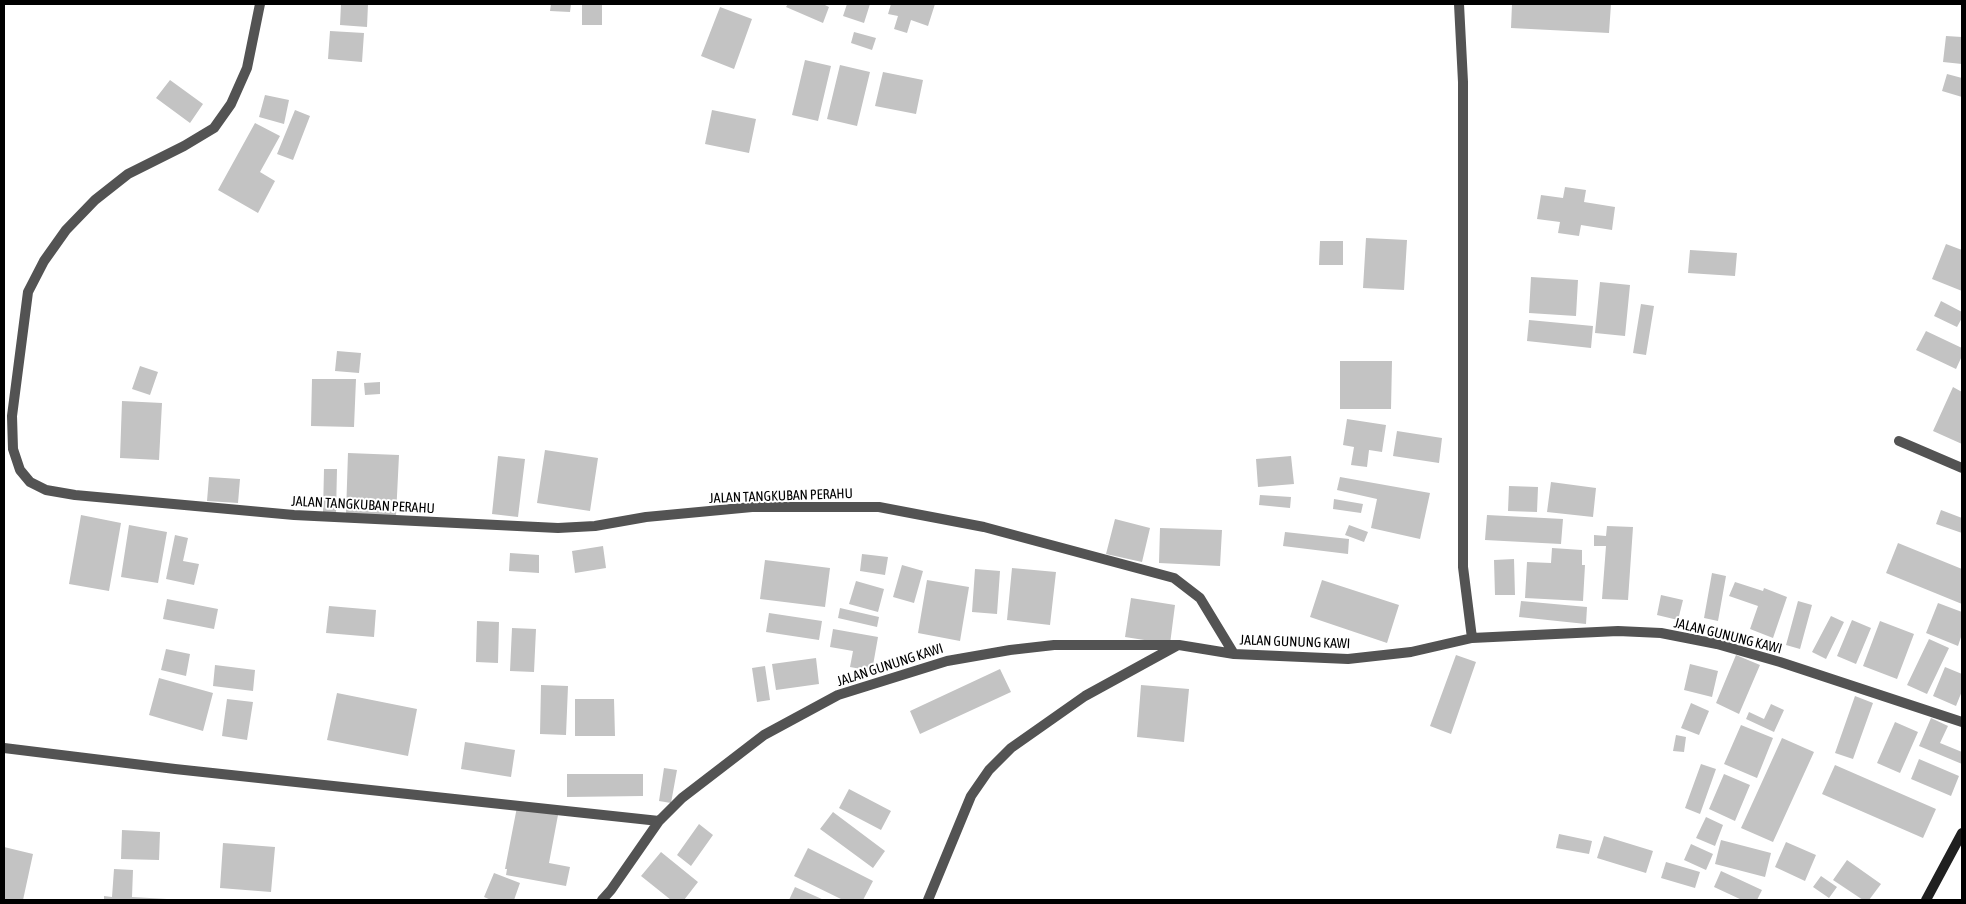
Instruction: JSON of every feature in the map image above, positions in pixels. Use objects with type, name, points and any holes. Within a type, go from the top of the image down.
[{"type":"street","name":"JALAN TANGKUBAN PERAHU","points":[[260,4],[247,68],[231,104],[214,128],[184,146],[128,174],[95,200],[66,230],[44,261],[28,292],[12,416],[13,449],[20,470],[30,482],[46,490],[75,495],[294,515],[530,527],[580,527],[646,516],[752,507],[879,507],[984,527],[1174,578],[1200,598],[1234,654]]},
{"type":"street","points":[[1459,4],[1463,82],[1464,567],[1472,638]]},
{"type":"street","points":[[1899,441],[1962,468]]},
{"type":"street","name":"JALAN GUNUNG KAWI","points":[[602,900],[660,821],[682,798],[764,735],[838,695],[947,661],[1010,650],[1054,645],[1179,645],[1234,654],[1356,658],[1411,652],[1472,638],[1618,631],[1661,633],[1717,644],[1780,662],[1962,722]]},
{"type":"street","points":[[928,900],[971,796],[989,770],[1012,748],[1086,696],[1179,645]]},
{"type":"street","points":[[4,748],[175,770],[660,821]]},
{"type":"street","points":[[1926,900],[1962,833]]},
{"type":"building","points":[[341,4],[368,4],[367,27],[340,25]]},
{"type":"building","points":[[551,4],[571,4],[570,12],[550,11]]},
{"type":"building","points":[[582,4],[602,4],[602,25],[582,25]]},
{"type":"building","points":[[788,4],[823,4],[829,7],[823,23],[786,7]]},
{"type":"building","points":[[847,4],[870,4],[864,23],[843,16]]},
{"type":"building","points":[[891,4],[935,4],[928,26],[911,20],[907,33],[894,29],[898,16],[888,14]]},
{"type":"building","points":[[1512,4],[1611,4],[1609,33],[1511,28]]},
{"type":"building","points":[[720,7],[752,19],[734,69],[701,56]]},
{"type":"building","points":[[330,31],[364,33],[362,62],[328,59]]},
{"type":"building","points":[[854,32],[876,38],[872,50],[851,43]]},
{"type":"building","points":[[1946,36],[1962,37],[1962,64],[1943,62]]},
{"type":"building","points":[[805,60],[831,66],[818,121],[792,115]]},
{"type":"building","points":[[840,65],[870,72],[857,126],[827,119]]},
{"type":"building","points":[[883,72],[923,80],[916,114],[875,106]]},
{"type":"building","points":[[1947,74],[1962,78],[1962,97],[1942,91]]},
{"type":"building","points":[[170,80],[203,104],[190,123],[156,98]]},
{"type":"building","points":[[265,95],[289,100],[284,124],[259,117]]},
{"type":"building","points":[[295,110],[310,116],[293,160],[277,154]]},
{"type":"building","points":[[712,110],[756,119],[749,153],[705,144]]},
{"type":"building","points":[[255,123],[280,136],[260,172],[275,181],[258,213],[218,190]]},
{"type":"building","points":[[1565,187],[1586,190],[1584,202],[1615,207],[1612,230],[1581,225],[1579,236],[1558,233],[1560,222],[1537,219],[1541,195],[1563,198]]},
{"type":"building","points":[[1366,238],[1407,240],[1404,290],[1363,288]]},
{"type":"building","points":[[1320,241],[1343,241],[1343,265],[1319,265]]},
{"type":"building","points":[[1946,244],[1962,250],[1962,291],[1932,279]]},
{"type":"building","points":[[1690,250],[1737,253],[1735,276],[1688,273]]},
{"type":"building","points":[[1531,277],[1578,280],[1576,316],[1529,313]]},
{"type":"building","points":[[1600,282],[1630,285],[1625,336],[1595,333]]},
{"type":"building","points":[[1941,301],[1962,312],[1962,318],[1957,327],[1934,316]]},
{"type":"building","points":[[1641,304],[1654,306],[1646,355],[1633,353]]},
{"type":"building","points":[[1529,320],[1593,326],[1591,348],[1527,341]]},
{"type":"building","points":[[1926,331],[1962,348],[1962,356],[1956,369],[1916,350]]},
{"type":"building","points":[[337,351],[361,353],[359,373],[335,371]]},
{"type":"building","points":[[1340,361],[1392,361],[1391,409],[1340,409]]},
{"type":"building","points":[[140,366],[158,372],[150,395],[132,389]]},
{"type":"building","points":[[312,379],[356,379],[354,427],[311,426]]},
{"type":"building","points":[[380,382],[380,394],[365,395],[364,383]]},
{"type":"building","points":[[1953,387],[1962,392],[1962,444],[1933,431]]},
{"type":"building","points":[[122,401],[162,403],[159,460],[120,458]]},
{"type":"building","points":[[1347,419],[1386,425],[1382,452],[1369,450],[1367,467],[1351,465],[1354,447],[1343,445]]},
{"type":"building","points":[[1397,431],[1442,438],[1439,463],[1393,456]]},
{"type":"building","points":[[545,450],[598,458],[590,511],[537,503]]},
{"type":"building","points":[[348,453],[399,455],[396,516],[346,514]]},
{"type":"building","points":[[498,456],[525,459],[518,517],[492,514]]},
{"type":"building","points":[[1291,456],[1294,484],[1258,487],[1256,459]]},
{"type":"building","points":[[324,469],[337,469],[336,514],[323,513]]},
{"type":"building","points":[[209,477],[240,479],[238,503],[207,501]]},
{"type":"building","points":[[1340,477],[1430,493],[1420,539],[1371,528],[1377,499],[1337,490]]},
{"type":"building","points":[[1551,482],[1596,488],[1593,517],[1547,512]]},
{"type":"building","points":[[1509,486],[1538,487],[1537,512],[1508,511]]},
{"type":"building","points":[[1260,495],[1291,497],[1290,508],[1259,505]]},
{"type":"building","points":[[1334,499],[1363,504],[1361,513],[1333,509]]},
{"type":"building","points":[[1941,510],[1962,518],[1962,533],[1936,524]]},
{"type":"building","points":[[81,515],[121,523],[109,591],[69,584]]},
{"type":"building","points":[[1487,515],[1563,519],[1561,544],[1485,540]]},
{"type":"building","points":[[1115,519],[1150,528],[1142,562],[1106,554]]},
{"type":"building","points":[[129,525],[167,532],[158,583],[121,577]]},
{"type":"building","points":[[1349,525],[1368,532],[1364,542],[1345,535]]},
{"type":"building","points":[[1607,526],[1633,527],[1628,600],[1602,599],[1606,546],[1594,546],[1594,535],[1606,536]]},
{"type":"building","points":[[1160,528],[1222,530],[1220,566],[1159,563]]},
{"type":"building","points":[[1285,532],[1349,539],[1348,554],[1283,546]]},
{"type":"building","points":[[175,535],[188,538],[183,561],[199,564],[194,585],[166,579]]},
{"type":"building","points":[[1898,543],[1962,569],[1962,604],[1886,573]]},
{"type":"building","points":[[603,546],[606,568],[575,573],[572,551]]},
{"type":"building","points":[[1552,548],[1582,550],[1582,565],[1585,565],[1583,601],[1525,598],[1527,562],[1551,563]]},
{"type":"building","points":[[510,553],[539,555],[539,573],[509,571]]},
{"type":"building","points":[[862,554],[888,557],[885,575],[860,571]]},
{"type":"building","points":[[1514,559],[1515,595],[1495,595],[1494,560]]},
{"type":"building","points":[[765,560],[830,568],[825,607],[760,599]]},
{"type":"building","points":[[902,565],[923,571],[914,603],[893,597]]},
{"type":"building","points":[[1012,568],[1056,572],[1050,625],[1007,620]]},
{"type":"building","points":[[975,569],[1000,571],[997,614],[972,612]]},
{"type":"building","points":[[1712,573],[1726,576],[1718,621],[1704,618]]},
{"type":"building","points":[[927,580],[969,587],[960,641],[918,633]]},
{"type":"building","points":[[1322,580],[1399,605],[1387,643],[1310,617]]},
{"type":"building","points":[[856,581],[884,589],[878,612],[849,604]]},
{"type":"building","points":[[1735,582],[1763,591],[1764,588],[1787,597],[1773,638],[1750,629],[1758,606],[1729,596]]},
{"type":"building","points":[[1661,595],[1683,600],[1678,620],[1657,615]]},
{"type":"building","points":[[1131,598],[1175,605],[1170,644],[1125,637]]},
{"type":"building","points":[[167,599],[218,609],[214,629],[163,619]]},
{"type":"building","points":[[1521,601],[1587,607],[1586,624],[1519,617]]},
{"type":"building","points":[[1798,601],[1812,605],[1800,649],[1786,645]]},
{"type":"building","points":[[1938,603],[1962,612],[1962,634],[1958,646],[1926,633]]},
{"type":"building","points":[[329,606],[376,610],[374,637],[326,633]]},
{"type":"building","points":[[840,608],[879,617],[877,627],[838,618]]},
{"type":"building","points":[[769,613],[822,621],[819,640],[766,632]]},
{"type":"building","points":[[1831,616],[1844,622],[1826,659],[1812,652]]},
{"type":"building","points":[[1852,620],[1871,628],[1856,664],[1837,656]]},
{"type":"building","points":[[477,621],[499,622],[498,663],[476,662]]},
{"type":"building","points":[[1880,621],[1914,634],[1897,679],[1863,666]]},
{"type":"building","points":[[512,628],[536,629],[534,672],[510,671]]},
{"type":"building","points":[[833,629],[878,637],[872,671],[850,667],[853,651],[830,647]]},
{"type":"building","points":[[1929,639],[1949,648],[1927,694],[1907,685]]},
{"type":"building","points":[[166,649],[190,654],[186,676],[161,670]]},
{"type":"building","points":[[1456,655],[1476,662],[1451,734],[1430,726]]},
{"type":"building","points":[[1736,655],[1760,665],[1739,714],[1716,703]]},
{"type":"building","points":[[816,658],[819,684],[776,690],[772,664]]},
{"type":"building","points":[[1690,664],[1718,671],[1712,697],[1684,690]]},
{"type":"building","points":[[215,665],[255,670],[253,691],[213,686]]},
{"type":"building","points":[[765,666],[770,700],[757,702],[752,668]]},
{"type":"building","points":[[1945,667],[1962,674],[1962,691],[1956,706],[1933,696]]},
{"type":"building","points":[[1000,669],[1011,692],[920,734],[910,711]]},
{"type":"building","points":[[159,678],[213,693],[203,731],[149,715]]},
{"type":"building","points":[[541,685],[568,686],[566,735],[540,734]]},
{"type":"building","points":[[1141,685],[1189,689],[1184,742],[1137,737]]},
{"type":"building","points":[[337,693],[417,709],[408,756],[327,740]]},
{"type":"building","points":[[1855,696],[1873,703],[1853,759],[1835,753]]},
{"type":"building","points":[[227,699],[253,702],[247,740],[222,736]]},
{"type":"building","points":[[575,699],[614,699],[615,736],[575,736]]},
{"type":"building","points":[[1691,703],[1709,711],[1699,735],[1681,728]]},
{"type":"building","points":[[1771,704],[1784,710],[1774,732],[1746,719],[1749,712],[1764,719]]},
{"type":"building","points":[[1931,718],[1948,726],[1940,743],[1962,752],[1962,764],[1919,746]]},
{"type":"building","points":[[1895,722],[1918,732],[1900,773],[1877,763]]},
{"type":"building","points":[[1741,725],[1773,738],[1757,778],[1724,764]]},
{"type":"building","points":[[1676,735],[1686,737],[1684,752],[1673,751]]},
{"type":"building","points":[[1782,738],[1814,752],[1773,842],[1741,828]]},
{"type":"building","points":[[465,742],[515,750],[511,777],[461,769]]},
{"type":"building","points":[[1919,759],[1959,776],[1951,796],[1911,779]]},
{"type":"building","points":[[1701,764],[1716,769],[1700,814],[1685,808]]},
{"type":"building","points":[[1835,765],[1936,809],[1923,838],[1822,794]]},
{"type":"building","points":[[664,768],[677,770],[671,803],[659,801]]},
{"type":"building","points":[[567,774],[643,774],[643,796],[567,797]]},
{"type":"building","points":[[1724,774],[1750,785],[1735,821],[1709,809]]},
{"type":"building","points":[[849,789],[891,811],[881,830],[839,808]]},
{"type":"building","points":[[517,807],[558,815],[549,863],[570,867],[566,886],[506,875],[507,869],[505,869]]},
{"type":"building","points":[[833,812],[885,851],[873,868],[820,829]]},
{"type":"building","points":[[1706,817],[1723,825],[1715,846],[1696,838]]},
{"type":"building","points":[[699,824],[713,835],[691,866],[677,855]]},
{"type":"building","points":[[122,830],[160,832],[159,860],[121,859]]},
{"type":"building","points":[[1559,834],[1592,841],[1589,854],[1556,848]]},
{"type":"building","points":[[1604,836],[1653,851],[1646,873],[1597,858]]},
{"type":"building","points":[[1721,840],[1771,853],[1765,877],[1715,864]]},
{"type":"building","points":[[1786,842],[1816,855],[1805,881],[1775,867]]},
{"type":"building","points":[[223,843],[275,847],[271,892],[220,888]]},
{"type":"building","points":[[1691,844],[1713,854],[1706,870],[1684,860]]},
{"type":"building","points":[[4,847],[33,854],[23,900],[4,900]]},
{"type":"building","points":[[808,848],[873,881],[863,900],[843,900],[794,876]]},
{"type":"building","points":[[661,852],[698,882],[684,900],[671,900],[641,876]]},
{"type":"building","points":[[1847,860],[1881,884],[1869,900],[1863,900],[1833,880]]},
{"type":"building","points":[[1666,862],[1700,872],[1695,888],[1661,878]]},
{"type":"building","points":[[114,869],[133,870],[132,897],[167,900],[104,900],[104,896],[112,897]]},
{"type":"building","points":[[1721,871],[1762,890],[1757,900],[1742,900],[1714,887]]},
{"type":"building","points":[[494,873],[520,883],[514,900],[491,900],[484,897]]},
{"type":"building","points":[[1821,876],[1837,887],[1829,898],[1813,887]]},
{"type":"building","points":[[795,887],[824,900],[789,900]]}]
